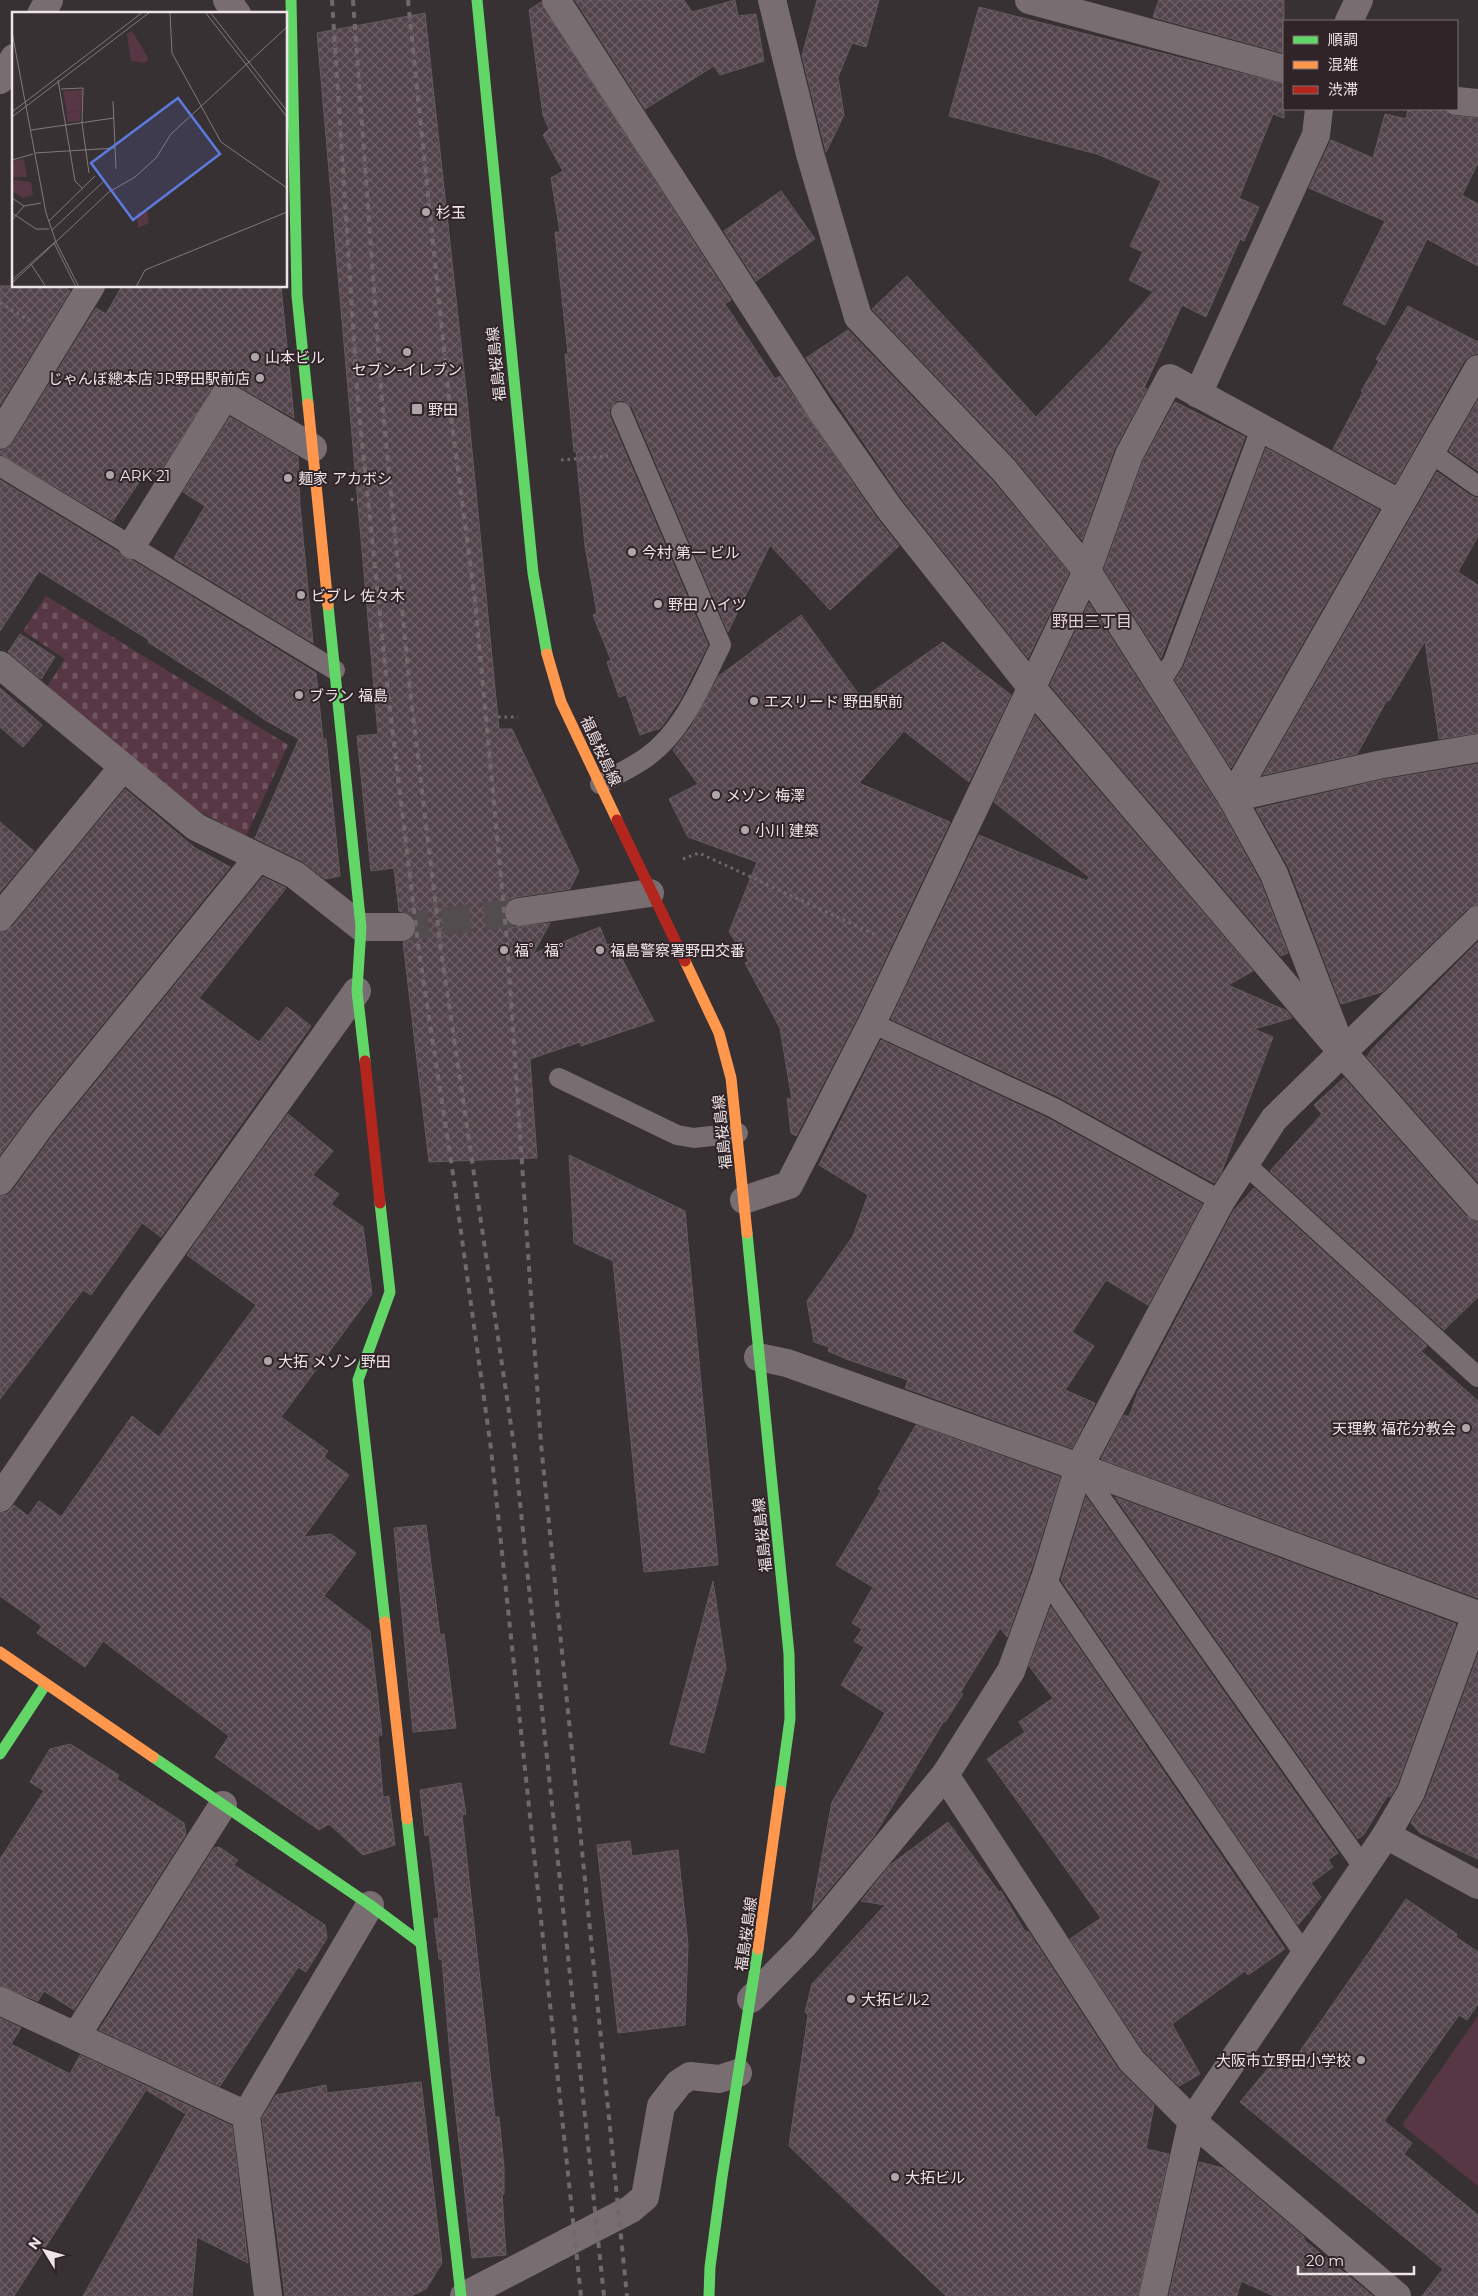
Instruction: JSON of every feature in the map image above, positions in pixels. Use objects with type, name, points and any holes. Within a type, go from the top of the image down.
[{"type":"street","points":[[42,12],[49,0]]},
{"type":"street","points":[[227,0],[236,12]]},
{"type":"street","points":[[291,0],[289,64],[297,296],[313,448],[314,481],[361,927],[357,991],[390,1292],[358,1380],[421,1943],[463,2296],[630,2209],[645,2197],[662,2106],[670,2094],[690,2076],[719,2079],[738,2074]]},
{"type":"street","name":"福島桜島線","points":[[476,0],[509,345],[541,624],[548,660],[561,702],[650,893],[719,1033],[731,1078],[738,1134],[758,1357],[789,1654],[790,1719],[751,1999],[738,2074],[710,2267],[709,2296]]},
{"type":"street","points":[[556,0],[820,409],[889,508],[1032,688],[1342,1052],[1478,1206]]},
{"type":"street","points":[[772,0],[810,154],[858,317],[1004,470],[1087,571],[1232,798],[1274,874],[1342,1052]]},
{"type":"street","points":[[1029,0],[1283,69]]},
{"type":"street","points":[[1349,20],[1359,0]]},
{"type":"street","points":[[0,80],[12,61]]},
{"type":"street","points":[[1458,101],[1478,103]]},
{"type":"street","points":[[1198,394],[1316,135],[1319,110]]},
{"type":"street","points":[[0,435],[90,288]]},
{"type":"street","points":[[1232,798],[1399,503],[1478,369]]},
{"type":"street","points":[[744,1200],[789,1185],[872,1023],[1032,688],[1087,571],[1129,456],[1170,378],[1399,503]]},
{"type":"street","points":[[132,545],[225,396],[313,448]]},
{"type":"street","points":[[0,665],[196,827],[295,875],[361,927],[401,927]]},
{"type":"street","points":[[1232,798],[1378,765],[1478,748]]},
{"type":"street","points":[[0,917],[123,767]]},
{"type":"street","points":[[0,1181],[44,1121],[258,858]]},
{"type":"street","points":[[519,912],[650,893]]},
{"type":"street","points":[[751,1999],[803,1946],[945,1774],[1011,1671],[1045,1578],[1079,1467],[1221,1201],[1274,1118],[1478,920]]},
{"type":"street","points":[[0,1498],[137,1298],[357,991]]},
{"type":"street","points":[[758,1357],[787,1363],[1079,1467],[1477,1615],[1411,1792],[1386,1835],[1192,2121],[1153,2296]]},
{"type":"street","points":[[0,1652],[421,1943]]},
{"type":"street","points":[[0,1754],[46,1684]]},
{"type":"street","points":[[945,1774],[1131,2060],[1192,2121],[1397,2296]]},
{"type":"street","points":[[76,2036],[223,1805]]},
{"type":"street","points":[[1386,1835],[1478,1885]]},
{"type":"street","points":[[268,2296],[246,2115],[370,1906]]},
{"type":"street","points":[[0,2000],[246,2115]]},
{"type":"lane","points":[[600,784],[649,756],[668,738],[684,719],[721,645],[621,412]]},
{"type":"lane","points":[[1159,684],[1174,662],[1261,429]]},
{"type":"lane","points":[[1430,452],[1478,486]]},
{"type":"lane","points":[[0,466],[335,670]]},
{"type":"lane","points":[[872,1023],[1054,1108],[1221,1201]]},
{"type":"lane","points":[[558,1078],[677,1135],[694,1138],[738,1134]]},
{"type":"lane","points":[[1244,1163],[1478,1378]]},
{"type":"lane","points":[[1079,1467],[1364,1868]]},
{"type":"lane","points":[[1045,1578],[1305,1955]]},
{"type":"path","points":[[561,460],[639,454]]},
{"type":"path","points":[[498,717],[518,717]]},
{"type":"path","points":[[683,859],[699,853],[907,949]]},
{"type":"green space","points":[[46,596],[288,745],[246,836],[195,809],[47,687],[65,659],[23,631]]},
{"type":"green space","points":[[1478,2016],[1478,2186],[1402,2125]]},
{"type":"building","points":[[575,0],[684,0],[692,12],[735,0],[738,16],[756,14],[764,61],[720,75],[714,66],[645,109]]},
{"type":"building","points":[[817,0],[879,0],[866,47],[852,43],[838,77],[844,115],[826,152],[802,56]]},
{"type":"building","points":[[1159,0],[1284,0],[1283,53],[1153,17]]},
{"type":"building","points":[[541,2],[731,300],[725,304],[775,379],[780,376],[876,517],[899,546],[830,610],[770,545],[728,632],[632,407],[623,400],[616,401],[609,410],[610,417],[708,645],[680,700],[662,726],[658,730],[640,735],[626,695],[619,697],[607,662],[611,660],[593,615],[597,613],[585,546],[576,451],[574,452],[565,354],[568,354],[555,232],[560,232],[551,178],[563,171],[543,135],[549,129],[543,115],[529,10]]},
{"type":"building","points":[[979,7],[1283,84],[1284,118],[1273,114],[1239,198],[1259,207],[1244,241],[1240,239],[1206,317],[1182,305],[1144,388],[1147,389],[1114,450],[1082,540],[1015,459],[872,309],[907,276],[1036,417],[1107,344],[1153,292],[1129,280],[1143,252],[1130,246],[1161,181],[1097,154],[949,116]]},
{"type":"building","points":[[425,13],[467,399],[499,729],[512,729],[579,871],[570,889],[516,897],[509,900],[505,906],[504,915],[507,922],[514,927],[550,923],[533,954],[600,927],[607,945],[614,943],[654,1021],[581,1046],[580,1042],[530,1059],[537,1158],[429,1162],[403,942],[414,935],[417,927],[415,920],[409,914],[399,911],[394,868],[371,871],[357,736],[378,734],[317,33]]},
{"type":"building","points":[[1408,110],[1446,110],[1455,116],[1478,118],[1478,163],[1462,195],[1478,204],[1478,266],[1427,239],[1385,325],[1343,304],[1385,221],[1309,188],[1331,140],[1373,158],[1385,114],[1406,119]]},
{"type":"building","points":[[781,191],[815,239],[756,281],[724,231]]},
{"type":"building","points":[[0,286],[12,286],[12,288],[65,288],[70,291],[0,405]]},
{"type":"building","points":[[121,288],[281,288],[294,418],[233,383],[225,380],[217,383],[157,476],[147,470],[113,521],[0,454],[0,451],[8,448],[13,443],[96,308],[106,314]]},
{"type":"building","points":[[1408,306],[1478,342],[1478,353],[1471,355],[1464,361],[1395,483],[1333,449],[1363,392],[1361,391],[1379,361],[1376,359]]},
{"type":"building","points":[[848,330],[992,480],[1069,573],[1028,658],[902,499],[806,358]]},
{"type":"building","points":[[1478,400],[1478,471],[1449,451]]},
{"type":"building","points":[[1175,402],[1245,437],[1161,658],[1104,569],[1143,461]]},
{"type":"building","points":[[230,417],[298,457],[300,505],[313,643],[174,558],[205,506],[183,492]]},
{"type":"building","points":[[1266,448],[1379,510],[1231,768],[1175,680],[1184,666]]},
{"type":"building","points":[[1437,472],[1471,496],[1478,498],[1478,536],[1458,572],[1478,585],[1478,733],[1439,739],[1425,641],[1389,701],[1387,700],[1357,754],[1263,775]]},
{"type":"building","points":[[0,480],[118,552],[124,558],[132,560],[316,673],[323,739],[326,739],[340,876],[325,879],[302,861],[255,838],[299,739],[265,720],[148,642],[149,640],[39,571],[0,631]]},
{"type":"building","points":[[1089,603],[1219,806],[1260,881],[1288,953],[1281,956],[1050,685]]},
{"type":"building","points":[[801,615],[862,699],[943,642],[1011,695],[969,782],[904,731],[859,783],[950,822],[858,1016],[796,1136],[791,1133],[787,1098],[792,1100],[780,1028],[745,963],[749,961],[729,932],[757,862],[688,837],[669,799],[698,784],[673,750],[691,727],[719,676]]},
{"type":"building","points":[[20,634],[55,657],[41,679],[8,652]]},
{"type":"building","points":[[0,688],[42,725],[23,747],[0,727]]},
{"type":"building","points":[[1035,716],[1253,971],[1228,985],[1287,1011],[1292,1018],[1254,1029],[1273,1037],[1221,1173],[1214,1183],[1059,1097],[891,1019],[979,835],[1087,881],[1089,877],[994,802]]},
{"type":"building","points":[[1478,764],[1478,905],[1467,909],[1382,992],[1341,1004],[1289,868],[1256,809],[1381,780]]},
{"type":"building","points":[[125,789],[195,848],[230,867],[32,1111],[0,1155],[0,932],[12,927]]},
{"type":"building","points":[[0,822],[34,851],[0,892]]},
{"type":"building","points":[[263,877],[286,888],[199,998],[259,1042],[287,1007],[311,1026],[161,1237],[142,1223],[91,1295],[83,1290],[0,1399],[0,1196],[7,1195],[13,1190],[56,1131]]},
{"type":"building","points":[[1478,942],[1478,1182],[1367,1057],[1372,1049]]},
{"type":"building","points":[[881,1040],[1049,1119],[1202,1204],[1148,1305],[1106,1280],[1072,1332],[1094,1346],[1065,1390],[1095,1403],[1072,1448],[905,1388],[908,1380],[849,1360],[828,1351],[829,1347],[814,1342],[807,1301],[853,1236],[868,1195],[819,1165]]},
{"type":"building","points":[[1344,1078],[1466,1216],[1478,1221],[1478,1297],[1444,1330],[1270,1171],[1322,1114],[1314,1105]]},
{"type":"building","points":[[288,1114],[333,1151],[313,1175],[339,1194],[331,1204],[363,1227],[372,1294],[281,1417],[328,1451],[324,1457],[349,1475],[304,1537],[331,1534],[356,1553],[324,1596],[370,1631],[382,1735],[378,1735],[383,1797],[389,1796],[395,1845],[363,1855],[329,1824],[319,1830],[215,1757],[229,1736],[103,1641],[85,1667],[37,1633],[42,1626],[0,1596],[0,1513],[7,1512],[14,1505],[28,1516],[39,1501],[61,1517],[132,1416],[159,1437],[256,1305],[187,1255]]},
{"type":"building","points":[[569,1155],[685,1211],[718,1565],[644,1572],[613,1261],[574,1243]]},
{"type":"building","points":[[1254,1188],[1427,1346],[1421,1351],[1478,1401],[1478,1598],[1101,1459],[1124,1415],[1129,1417],[1138,1392],[1234,1210]]},
{"type":"building","points":[[916,1425],[1060,1477],[1030,1573],[1007,1637],[1000,1628],[960,1693],[963,1694],[944,1721],[874,1836],[812,1910],[832,1802],[885,1713],[841,1685],[864,1647],[854,1641],[862,1629],[852,1623],[873,1587],[836,1565],[881,1491],[878,1489]]},
{"type":"building","points":[[1086,1497],[1338,1853],[1328,1860],[1333,1867],[1311,1883],[1321,1897],[1298,1925],[1061,1580]]},
{"type":"building","points":[[1115,1497],[1456,1624],[1397,1785],[1390,1797],[1388,1795],[1364,1834],[1358,1839]]},
{"type":"building","points":[[426,1525],[440,1635],[444,1634],[456,1728],[413,1732],[394,1528]]},
{"type":"building","points":[[713,1581],[726,1668],[704,1753],[670,1744]]},
{"type":"building","points":[[1051,1607],[1285,1949],[1248,1975],[1245,1971],[1172,2024],[1200,2074],[1179,2086],[1143,2050],[1070,1939],[1101,1918],[987,1759],[1025,1732],[1019,1722],[1053,1698],[1029,1666]]},
{"type":"building","points":[[1478,1655],[1478,1859],[1420,1833],[1411,1823],[1426,1797]]},
{"type":"building","points":[[70,1744],[119,1775],[117,1779],[184,1823],[186,1834],[74,2010],[44,1991],[38,2001],[0,1986],[0,1859],[44,1791],[30,1782],[50,1749]]},
{"type":"building","points":[[461,1783],[466,1814],[462,1815],[495,2117],[499,2117],[504,2167],[504,2194],[502,2194],[506,2255],[472,2258],[452,2079],[442,1959],[439,1959],[434,1919],[439,1918],[429,1834],[425,1836],[420,1790]]},
{"type":"building","points":[[948,1822],[999,1892],[1001,1891],[1026,1933],[1028,1931],[1118,2069],[1154,2105],[1146,2149],[1169,2154],[1138,2296],[946,2296],[789,2146],[808,2015],[805,2012],[812,1984],[885,1905],[861,1901],[890,1865]]},
{"type":"building","points":[[630,1841],[632,1856],[678,1850],[688,1945],[685,2025],[618,2033],[597,1845]]},
{"type":"building","points":[[219,1847],[238,1860],[234,1865],[325,1925],[327,1938],[306,1972],[298,1967],[220,2086],[99,2030],[214,1848]]},
{"type":"building","points":[[1406,1899],[1457,1934],[1456,1937],[1478,1952],[1478,2004],[1467,2020],[1459,2015],[1384,2121],[1412,2143],[1404,2154],[1478,2215],[1478,2296],[1422,2296],[1443,2269],[1240,2102],[1280,2054],[1291,2064]]},
{"type":"building","points":[[0,2018],[21,2028],[11,2044],[70,2074],[80,2055],[232,2126],[248,2263],[197,2237],[192,2296],[83,2296],[186,2114],[146,2090],[14,2296],[0,2296]]},
{"type":"building","points":[[421,2082],[442,2263],[426,2289],[411,2296],[285,2296],[262,2118],[276,2095],[326,2085],[327,2093]]},
{"type":"building","points":[[1199,2162],[1223,2168],[1304,2237],[1304,2240],[1373,2296],[1274,2296],[1241,2281],[1237,2296],[1169,2296]]},
{"type":"tunnel","points":[[401,927],[519,912]]},
{"type":"railway","points":[[332,0],[358,403],[388,693],[419,952],[453,1174],[491,1449],[581,2296]]},
{"type":"railway","points":[[353,0],[382,400],[410,690],[441,950],[514,1446],[604,2296]]},
{"type":"railway","points":[[408,0],[450,408],[475,601],[507,942],[541,1444],[627,2296]]},
{"type":"traffic: fast","points":[[291,0],[297,296],[308,404]]},
{"type":"traffic: fast","points":[[477,0],[533,573],[547,654]]},
{"type":"traffic: fast","points":[[328,605],[361,927],[357,991],[365,1061]]},
{"type":"traffic: fast","points":[[380,1203],[390,1292],[358,1380],[385,1622]]},
{"type":"traffic: fast","points":[[747,1233],[789,1654],[790,1719],[780,1791]]},
{"type":"traffic: fast","points":[[0,1754],[46,1684]]},
{"type":"traffic: fast","points":[[153,1757],[370,1905],[421,1943]]},
{"type":"traffic: fast","points":[[407,1819],[461,2296]]},
{"type":"traffic: fast","points":[[709,2296],[710,2267],[722,2177],[758,1949]]},
{"type":"traffic: slow","points":[[308,404],[328,605]]},
{"type":"traffic: slow","points":[[547,654],[561,702],[617,820]]},
{"type":"traffic: slow","points":[[685,961],[719,1033],[731,1078],[747,1233]]},
{"type":"traffic: slow","points":[[385,1622],[407,1819]]},
{"type":"traffic: slow","points":[[0,1652],[153,1757]]},
{"type":"traffic: slow","points":[[758,1949],[780,1791]]},
{"type":"traffic: jam","points":[[617,820],[685,961]]},
{"type":"traffic: jam","points":[[365,1061],[380,1203]]},
{"type":"place","name":"杉玉","points":[[426,212]]},
{"type":"place","name":"セブン-イレブン","points":[[407,352]]},
{"type":"place","name":"山本ビル","points":[[255,357]]},
{"type":"place","name":"じゃんぼ總本店 JR野田駅前店","points":[[260,378]]},
{"type":"place","name":"野田","points":[[417,409]]},
{"type":"place","name":"ARK 21","points":[[110,475]]},
{"type":"place","name":"麺家 アカボシ","points":[[288,478]]},
{"type":"place","name":"今村 第一 ビル","points":[[632,552]]},
{"type":"place","name":"ビブレ 佐々木","points":[[301,595]]},
{"type":"place","name":"野田 ハイツ","points":[[658,604]]},
{"type":"place","name":"ブラン 福島","points":[[299,695]]},
{"type":"place","name":"エスリード 野田駅前","points":[[754,701]]},
{"type":"place","name":"メゾン 梅澤","points":[[716,795]]},
{"type":"place","name":"小川 建築","points":[[745,830]]},
{"type":"place","name":"福゜福゜","points":[[504,950]]},
{"type":"place","name":"福島警察署野田交番","points":[[600,950]]},
{"type":"place","name":"大拓 メゾン 野田","points":[[268,1361]]},
{"type":"place","name":"天理教 福花分教会","points":[[1466,1428]]},
{"type":"place","name":"大拓ビル2","points":[[851,1999]]},
{"type":"place","name":"大阪市立野田小学校","points":[[1361,2060]]},
{"type":"place","name":"大拓ビル","points":[[895,2177]]},
{"type":"district","name":"野田三丁目","points":[[1092,621]]}]
